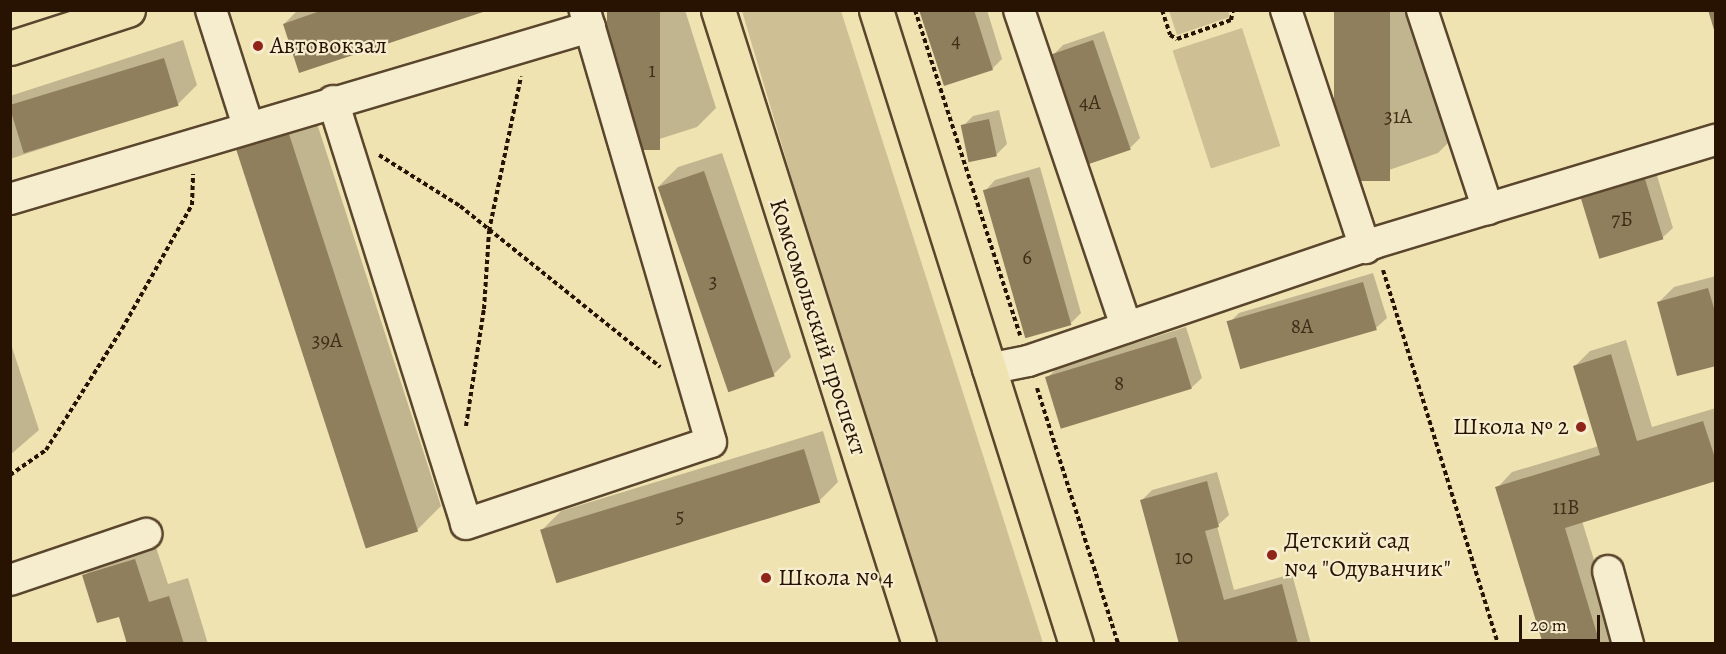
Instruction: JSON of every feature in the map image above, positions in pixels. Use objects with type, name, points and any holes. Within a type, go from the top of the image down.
[{"type":"main road","points":[[10,48],[128,10]]},
{"type":"main road","name":"Комсомольский проспект","points":[[718,10],[919,644]]},
{"type":"main road","points":[[876,10],[1076,644]]},
{"type":"lane","points":[[211,10],[248,126]]},
{"type":"lane","points":[[1019,10],[1126,327]]},
{"type":"lane","points":[[1286,10],[1370,246]]},
{"type":"lane","points":[[1422,10],[1488,209]]},
{"type":"lane","points":[[10,198],[248,126],[333,101],[525,46],[587,19],[711,442],[466,524],[333,101]]},
{"type":"lane","points":[[988,369],[1028,360],[1370,246],[1716,140]]},
{"type":"lane","points":[[10,580],[146,534]]},
{"type":"lane","points":[[1608,571],[1628,644]]},
{"type":"path","points":[[915,10],[1119,644]]},
{"type":"path","points":[[1162,10],[1170,35],[1177,39],[1231,20],[1233,10]]},
{"type":"path","points":[[464,436],[474,390],[489,231],[520,85],[525,46]]},
{"type":"path","points":[[343,132],[460,206],[652,362],[696,393]]},
{"type":"path","points":[[10,475],[46,450],[177,234],[192,205],[193,143]]},
{"type":"path","points":[[1370,246],[1498,644]]},
{"type":"shaded area","points":[[742,11],[841,11],[1043,643],[937,643],[851,378]]},
{"type":"shaded area","points":[[1169,11],[1228,11],[1230,17],[1177,35]]},
{"type":"shaded area","points":[[1242,28],[1280,146],[1211,168],[1173,51]]},
{"type":"building","points":[[323,10],[486,11],[299,73],[283,24]]},
{"type":"building","points":[[607,10],[660,10],[660,150],[607,150]]},
{"type":"building","points":[[919,10],[974,10],[993,70],[944,86]]},
{"type":"building","points":[[1334,10],[1390,10],[1390,181],[1334,181]]},
{"type":"building","points":[[1708,10],[1716,10],[1716,33],[1715,33]]},
{"type":"building","points":[[1093,40],[1131,150],[1088,164],[1050,55]]},
{"type":"building","points":[[164,58],[179,106],[24,153],[10,105]]},
{"type":"building","points":[[989,119],[997,156],[969,162],[961,125]]},
{"type":"building","points":[[288,131],[418,531],[366,548],[236,148]]},
{"type":"building","points":[[704,171],[775,376],[728,392],[658,187]]},
{"type":"building","points":[[1029,177],[1071,325],[1025,338],[983,190]]},
{"type":"building","points":[[1645,179],[1663,239],[1599,259],[1581,199]]},
{"type":"building","points":[[1363,282],[1377,330],[1240,369],[1227,321]]},
{"type":"building","points":[[1708,288],[1716,315],[1716,366],[1677,376],[1657,302]]},
{"type":"building","points":[[1176,337],[1192,389],[1061,429],[1045,377]]},
{"type":"building","points":[[1611,354],[1637,441],[1703,421],[1716,461],[1716,481],[1565,528],[1600,644],[1543,644],[1495,487],[1600,455],[1573,366]]},
{"type":"building","points":[[804,449],[820,503],[556,583],[540,530]]},
{"type":"building","points":[[1207,481],[1219,527],[1205,531],[1224,600],[1282,584],[1298,644],[1179,644],[1140,500]]},
{"type":"building","points":[[135,559],[149,602],[169,596],[184,644],[127,644],[119,617],[97,623],[82,575]]},
{"type":"place","name":"Автовокзал","points":[[258,46]]},
{"type":"place","name":"Школа № 2","points":[[1581,427]]},
{"type":"place","name":"Детский сад №4 \"Одуванчик\"","points":[[1272,555]]},
{"type":"place","name":"Школа № 4","points":[[766,578]]}]
